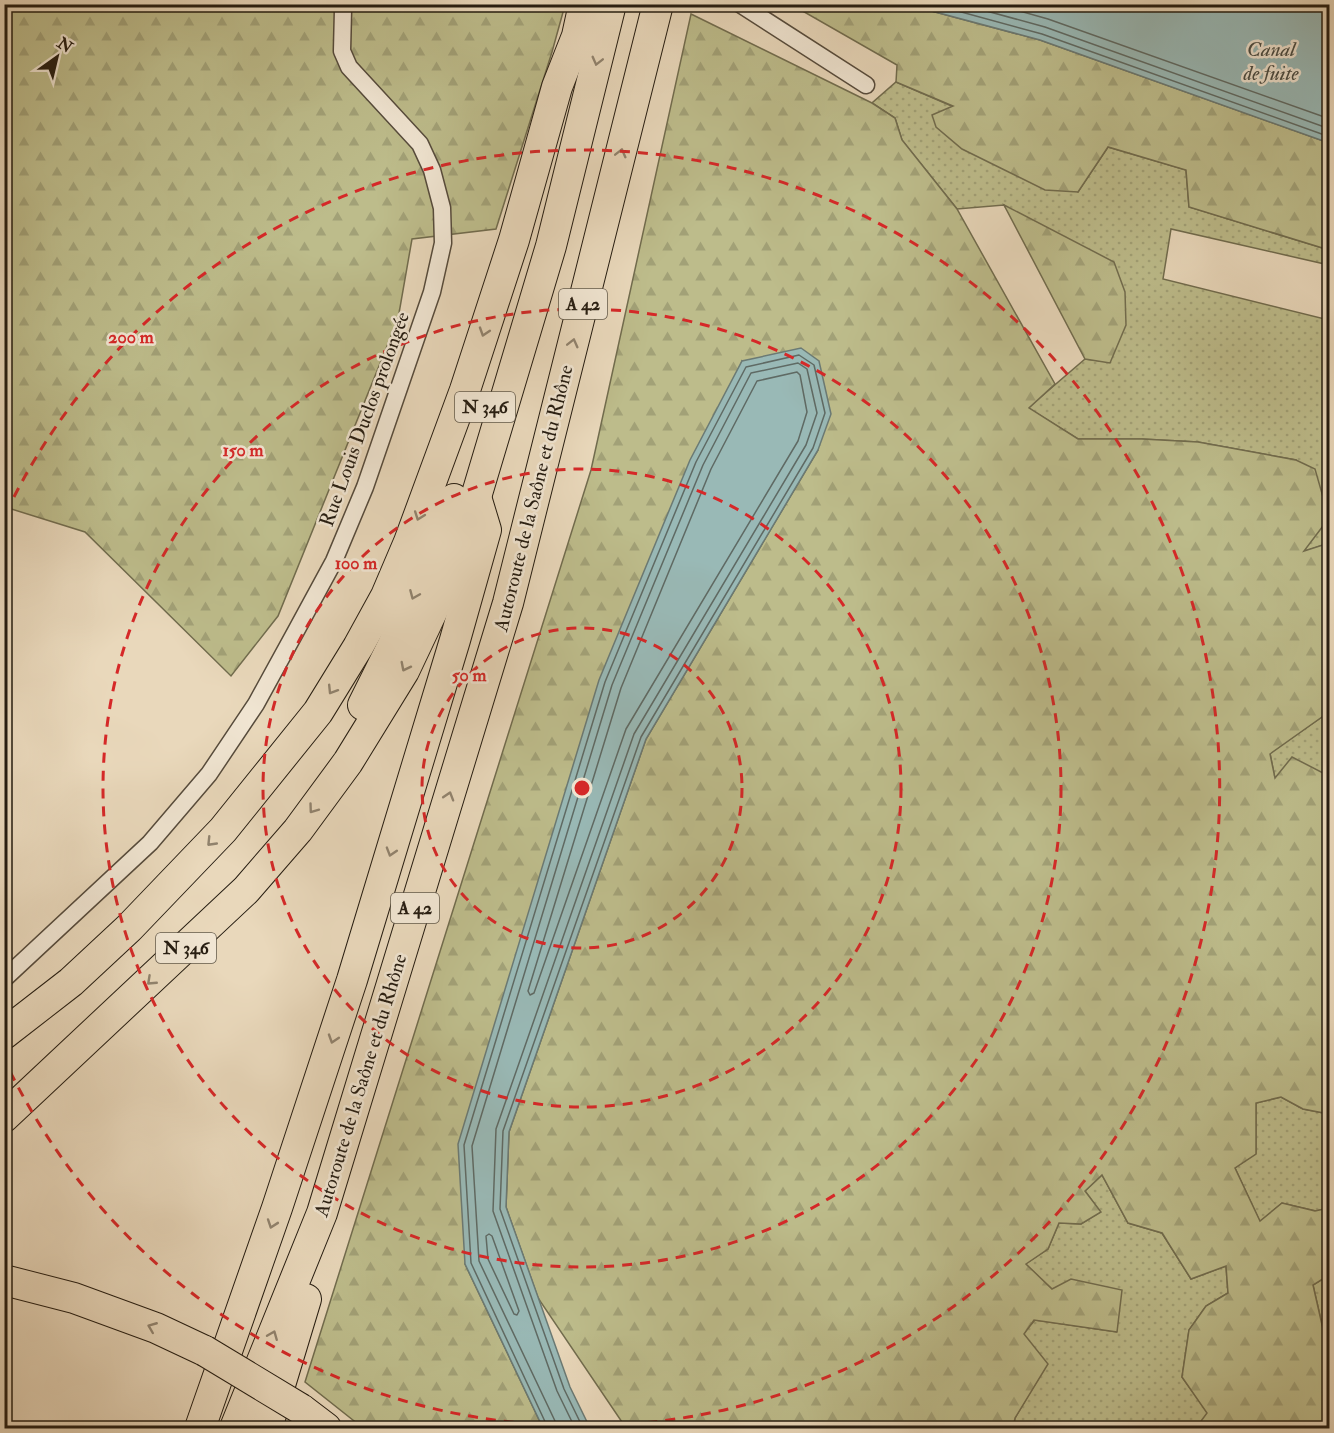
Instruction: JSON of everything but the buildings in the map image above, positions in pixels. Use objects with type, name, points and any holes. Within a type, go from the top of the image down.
[{"type":"highway","points":[[4,1034],[71,982],[129,928],[222,830],[318,712],[358,647],[386,596],[409,542],[465,390],[514,240],[557,87],[577,36],[584,4]]},
{"type":"highway","name":"N 346","points":[[4,1117],[246,890],[298,830],[348,762],[404,671],[439,597],[476,497],[551,246],[611,4]]},
{"type":"highway","name":"Autoroute de la Saône et du Rhône","points":[[235,1428],[322,1213],[508,603],[658,4]]},
{"type":"highway","name":"N 346","points":[[348,762],[350,730],[393,645],[469,462],[546,181],[569,90],[577,36]]},
{"type":"highway","points":[[200,1428],[274,1218],[352,980],[455,640],[486,530],[476,497]]},
{"type":"highway","points":[[267,1428],[315,1270],[322,1213]]},
{"type":"highway","points":[[4,1280],[74,1298],[156,1328],[205,1351],[301,1409],[326,1428]]},
{"type":"street","name":"Rue Louis Duclos prolongée","points":[[4,979],[150,843],[209,774],[256,704],[291,642],[334,561],[365,487],[432,292],[443,243],[442,208],[432,170],[420,144],[349,67],[342,51],[345,4]]},
{"type":"street","points":[[740,4],[866,85]]},
{"type":"green space","points":[[4,5],[565,5],[496,229],[412,239],[398,319],[278,616],[231,676],[85,532],[5,507]]},
{"type":"green space","points":[[792,5],[909,5],[1040,40],[1329,143],[1329,250],[1189,207],[1186,170],[1108,147],[1078,192],[1045,190],[962,149],[936,127],[932,115],[953,106],[896,82],[897,65]]},
{"type":"green space","points":[[691,14],[872,103],[895,118],[902,140],[957,209],[1055,384],[1029,408],[1078,439],[1198,442],[1296,460],[1315,469],[1329,518],[1304,551],[1329,543],[1329,574],[1324,578],[1330,584],[1329,719],[1322,717],[1270,754],[1275,778],[1292,757],[1327,775],[1330,789],[1329,1114],[1303,1109],[1281,1097],[1256,1103],[1256,1154],[1235,1168],[1260,1221],[1282,1203],[1315,1211],[1329,1208],[1329,1275],[1313,1285],[1325,1338],[1329,1342],[1329,1428],[1196,1428],[1207,1413],[1182,1377],[1189,1330],[1206,1306],[1228,1293],[1226,1266],[1191,1279],[1162,1233],[1128,1223],[1102,1175],[1085,1191],[1101,1212],[1081,1224],[1059,1223],[1048,1249],[1026,1264],[1052,1289],[1071,1279],[1122,1290],[1117,1332],[1034,1320],[1024,1334],[1048,1364],[1015,1418],[1013,1428],[626,1428],[538,1298],[506,1207],[509,1132],[646,739],[818,450],[742,361],[465,1264],[543,1428],[363,1428],[305,1382],[591,470]]},
{"type":"green space","points":[[896,82],[954,107],[1078,192],[1108,147],[1186,170],[1189,207],[1329,250],[1329,265],[1171,229],[1163,279],[1329,320],[1329,543],[1303,552],[1296,460],[1198,442],[1078,439],[1028,408],[1085,359],[1110,362],[1004,205],[957,209],[902,140],[895,118],[872,103]]},
{"type":"green space","points":[[1004,205],[1114,262],[1125,292],[1126,325],[1110,363],[1085,359]]},
{"type":"green space","points":[[1322,717],[1329,719],[1329,789],[1327,775],[1275,779],[1270,753]]},
{"type":"green space","points":[[1281,1097],[1303,1109],[1329,1114],[1329,1208],[1316,1211],[1282,1203],[1260,1222],[1235,1168],[1256,1153],[1256,1103]]},
{"type":"green space","points":[[1102,1175],[1128,1223],[1162,1233],[1191,1279],[1226,1266],[1228,1293],[1206,1306],[1189,1330],[1182,1377],[1208,1413],[1196,1428],[1013,1428],[1015,1418],[1047,1364],[1023,1334],[1035,1320],[1117,1332],[1052,1289],[1025,1264],[1048,1249],[1059,1223],[1081,1224],[1100,1212],[1085,1191]]},
{"type":"green space","points":[[1329,1275],[1329,1342],[1325,1338],[1313,1285]]},
{"type":"water","name":"Canal de fuite","points":[[909,5],[1329,5],[1329,143],[1040,40]]},
{"type":"water","points":[[801,348],[819,361],[831,414],[818,450],[646,739],[509,1132],[506,1207],[570,1387],[590,1428],[543,1428],[465,1264],[458,1144],[599,680],[690,460],[742,361]]}]
